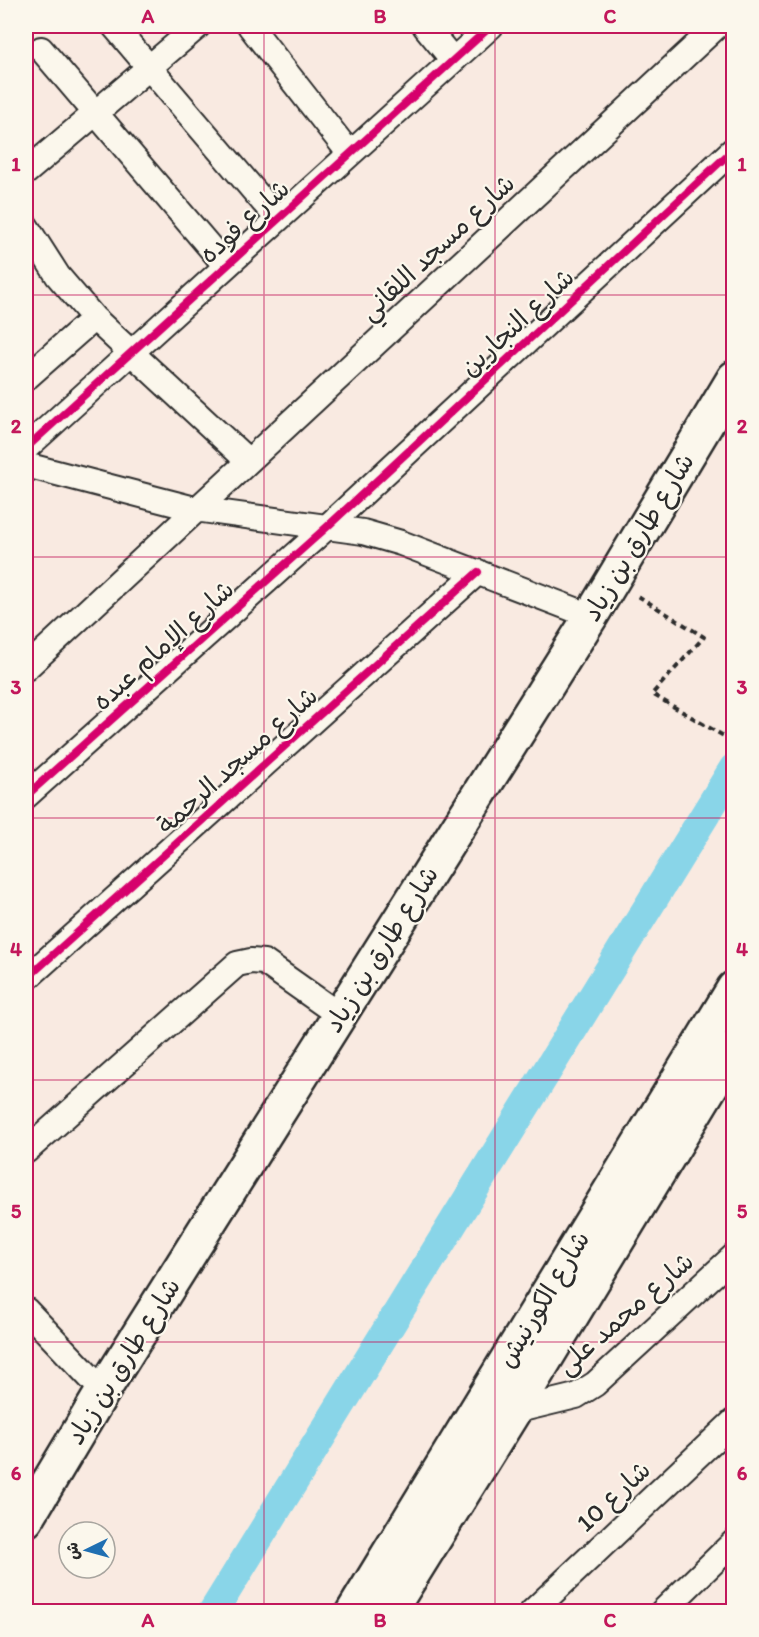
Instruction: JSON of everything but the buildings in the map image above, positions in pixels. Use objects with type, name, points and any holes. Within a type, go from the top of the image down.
[{"type":"main road","name":"شارع طارق بن زياد","points":[[26,1520],[103,1391],[591,616],[734,378]]},
{"type":"main road","name":"شارع الكورنيش","points":[[353,1611],[734,987]]},
{"type":"main road","name":"شارع الكورنيش","points":[[389,1611],[514,1411],[734,1048]]},
{"type":"street","points":[[114,26],[278,219]]},
{"type":"street","points":[[26,172],[198,26]]},
{"type":"street","points":[[250,26],[350,154]]},
{"type":"street","points":[[425,26],[453,60]]},
{"type":"street","name":"شارع فوده","points":[[26,448],[491,26]]},
{"type":"street","name":"شارع مسجد اللقاني","points":[[26,668],[717,26]]},
{"type":"street","points":[[41,49],[226,266]]},
{"type":"street","name":"شارع النجارين","points":[[328,526],[734,149]]},
{"type":"street","points":[[26,226],[58,276],[94,318],[248,461]]},
{"type":"street","points":[[26,378],[94,318]]},
{"type":"street","points":[[26,465],[195,509],[363,532],[401,543],[591,616]]},
{"type":"street","name":"شارع الإمام عبده","points":[[26,796],[328,526]]},
{"type":"street","name":"شارع مسجد الرحمة","points":[[26,979],[477,572]]},
{"type":"street","points":[[26,1151],[237,964],[250,960],[264,962],[339,1015]]},
{"type":"street","name":"شارع محمد على","points":[[514,1411],[576,1396],[595,1384],[734,1256]]},
{"type":"street","points":[[26,1310],[103,1391]]},
{"type":"street","name":"شارع 10","points":[[532,1611],[734,1421]]},
{"type":"street","points":[[662,1611],[734,1542]]},
{"type":"path","points":[[612,579],[704,637],[652,694],[734,742]]},
{"type":"waterway","points":[[213,1612],[734,768]]},
{"type":"cycle path","points":[[26,448],[491,26]]},
{"type":"cycle path","points":[[26,796],[328,526],[734,149]]},
{"type":"cycle path","points":[[26,979],[478,572]]}]
